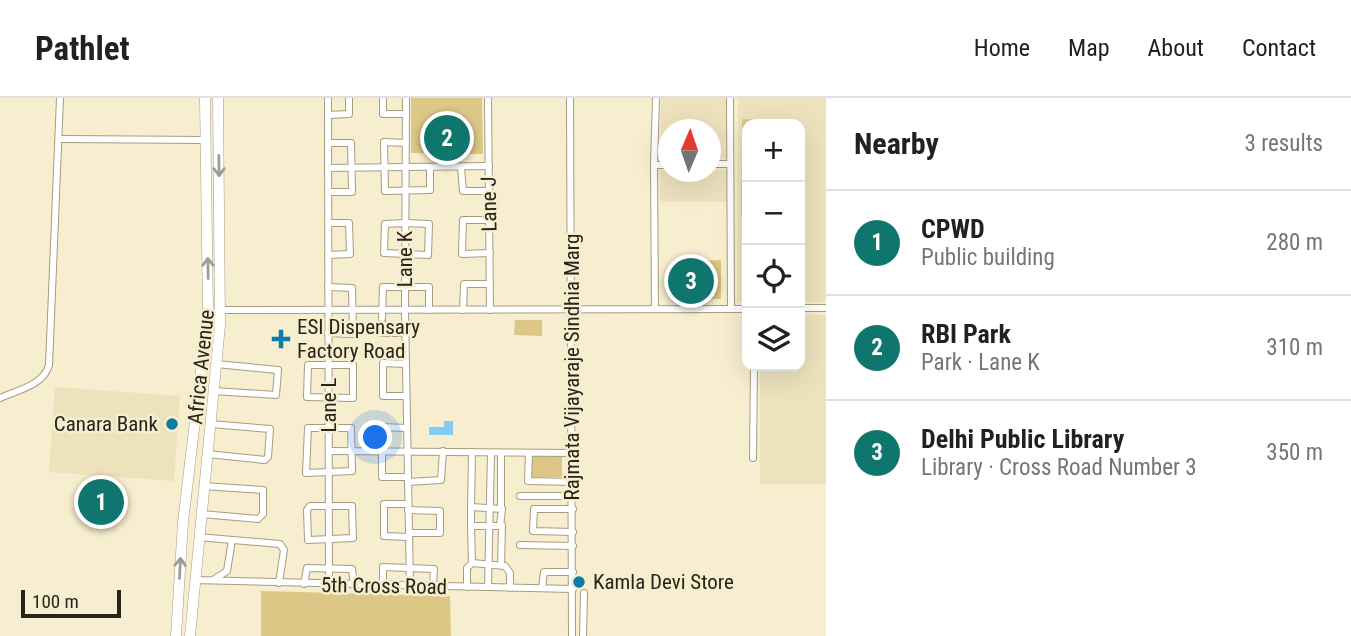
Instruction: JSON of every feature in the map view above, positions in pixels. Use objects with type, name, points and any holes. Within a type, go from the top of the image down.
[{"type":"main road","name":"Africa Avenue","points":[[176,636],[183,523],[208,312],[205,98]]},
{"type":"main road","name":"Africa Avenue","points":[[190,636],[220,310],[218,98]]},
{"type":"street","points":[[0,398],[40,380],[47,374],[49,365],[61,139],[60,98]]},
{"type":"street","name":"Lane L","points":[[328,98],[329,585]]},
{"type":"street","points":[[328,115],[349,114],[349,98]]},
{"type":"street","points":[[383,98],[383,114],[406,114]]},
{"type":"street","name":"Lane K","points":[[406,98],[405,333],[410,587]]},
{"type":"street","name":"Lane J","points":[[488,98],[490,310]]},
{"type":"street","name":"Rajmata Vijayaraje Sindhia Marg","points":[[570,98],[572,636]]},
{"type":"street","points":[[655,309],[656,98]]},
{"type":"street","points":[[730,98],[731,309]]},
{"type":"street","points":[[61,139],[206,140]]},
{"type":"street","points":[[406,143],[384,142],[385,191],[430,190],[430,167]]},
{"type":"street","points":[[328,143],[351,144],[352,192],[328,192]]},
{"type":"street","points":[[721,164],[730,164]]},
{"type":"street","points":[[328,168],[489,166]]},
{"type":"street","points":[[461,167],[463,191],[489,191]]},
{"type":"street","points":[[489,220],[463,220],[462,254],[490,253]]},
{"type":"street","points":[[328,223],[349,223],[350,254],[328,255]]},
{"type":"street","points":[[405,223],[429,224],[428,255],[384,253],[385,224],[405,223]]},
{"type":"street","points":[[463,310],[464,284],[490,284]]},
{"type":"street","points":[[328,287],[352,288],[352,334],[328,333]]},
{"type":"street","points":[[405,333],[382,332],[383,287],[429,287],[429,310]]},
{"type":"street","points":[[805,308],[826,308]]},
{"type":"street","points":[[220,310],[742,309]]},
{"type":"street","points":[[406,364],[383,363],[383,396],[406,396]]},
{"type":"street","points":[[214,391],[276,395],[278,375],[278,370],[216,364]]},
{"type":"street","points":[[308,365],[328,365],[353,365],[353,398],[307,397],[308,365]]},
{"type":"street","points":[[753,458],[754,371]]},
{"type":"street","points":[[207,454],[265,460],[268,457],[270,429],[210,424]]},
{"type":"street","points":[[407,428],[382,427],[382,477],[441,480],[443,451]]},
{"type":"street","points":[[308,428],[351,428],[352,451],[352,471],[306,471],[308,428]]},
{"type":"street","points":[[329,451],[573,453]]},
{"type":"street","points":[[467,587],[467,568],[472,563],[472,452]]},
{"type":"street","points":[[488,587],[491,453]]},
{"type":"street","points":[[501,453],[501,565]]},
{"type":"street","points":[[529,453],[528,481],[573,482]]},
{"type":"street","points":[[201,514],[258,519],[263,514],[263,490],[204,486]]},
{"type":"street","points":[[520,496],[573,496]]},
{"type":"street","points":[[384,504],[440,511],[440,533],[409,535],[384,536],[384,504]]},
{"type":"street","points":[[329,506],[352,506],[354,534],[350,540],[311,540],[307,537],[308,508],[329,506]]},
{"type":"street","points":[[471,507],[501,507]]},
{"type":"street","points":[[573,509],[534,509],[533,531],[573,532]]},
{"type":"street","points":[[471,526],[502,525]]},
{"type":"street","points":[[198,537],[283,546],[279,583]]},
{"type":"street","points":[[212,581],[227,571],[232,540]]},
{"type":"street","points":[[520,545],[573,547]]},
{"type":"street","points":[[472,563],[501,565],[510,570],[510,588]]},
{"type":"street","points":[[304,584],[307,568],[329,567],[352,569],[354,586]]},
{"type":"street","points":[[383,586],[383,567],[434,569],[433,587]]},
{"type":"street","points":[[542,588],[544,572],[573,572]]},
{"type":"street","name":"5th Cross Road","points":[[194,580],[354,586],[573,589]]},
{"type":"street","points":[[583,636],[584,593]]},
{"type":"shaded area","points":[[411,98],[482,98],[483,154],[411,153]]},
{"type":"shaded area","points":[[661,98],[728,98],[727,159],[721,159],[721,119],[661,119]]},
{"type":"shaded area","points":[[738,98],[826,98],[826,302],[805,302],[805,119],[742,119],[742,302],[737,302]]},
{"type":"shaded area","points":[[742,119],[742,215],[741,215]]},
{"type":"shaded area","points":[[721,170],[727,170],[727,202],[660,201],[660,182],[721,182]]},
{"type":"shaded area","points":[[721,260],[721,299],[708,299],[705,261]]},
{"type":"shaded area","points":[[805,315],[826,315],[826,484],[760,484],[760,371],[805,371]]},
{"type":"shaded area","points":[[515,320],[542,320],[542,336],[514,335]]},
{"type":"shaded area","points":[[55,387],[180,396],[174,481],[49,472]]},
{"type":"shaded area","points":[[532,456],[562,456],[562,477],[532,477]]},
{"type":"shaded area","points":[[261,591],[450,596],[451,636],[261,636]]},
{"type":"water","points":[[444,421],[453,421],[453,435],[429,435],[429,427],[444,427]]},
{"type":"place","name":"RBI Park","points":[[447,138]]},
{"type":"place","name":"Delhi Public Library","points":[[691,281]]},
{"type":"place","name":"ESI Dispensary Factory Road","points":[[281,339]]},
{"type":"place","name":"Canara Bank","points":[[172,424]]},
{"type":"place","name":"CPWD","points":[[101,502]]},
{"type":"place","name":"Kamla Devi Store","points":[[579,582]]}]
